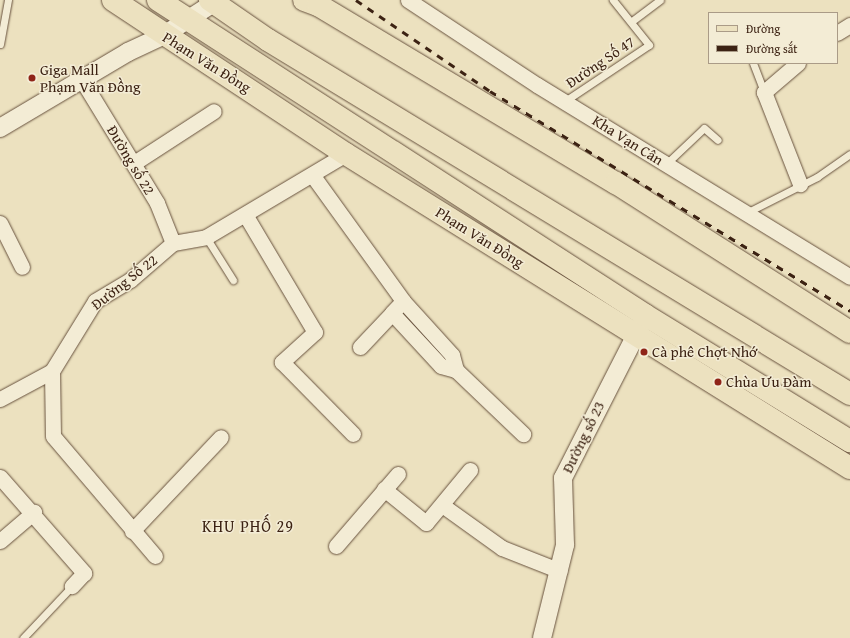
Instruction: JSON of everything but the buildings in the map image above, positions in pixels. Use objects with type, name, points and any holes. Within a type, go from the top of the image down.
[{"type":"main road","name":"Phạm Văn Đồng","points":[[113,0],[164,36],[346,154],[850,468]]},
{"type":"main road","name":"Phạm Văn Đồng","points":[[158,0],[645,315],[850,441]]},
{"type":"main road","points":[[214,1],[268,40],[850,394]]},
{"type":"main road","points":[[311,2],[616,183],[850,332]]},
{"type":"street","name":"Kha Vạn Cân","points":[[408,0],[565,101],[850,278]]},
{"type":"street","points":[[0,128],[82,80],[164,36],[189,21],[214,1]]},
{"type":"street","points":[[838,32],[850,25]]},
{"type":"street","points":[[797,64],[764,92],[800,184]]},
{"type":"street","name":"Đường số 22","points":[[82,80],[157,203],[173,243]]},
{"type":"street","points":[[134,163],[214,111]]},
{"type":"street","points":[[173,243],[206,237],[246,216],[313,176],[346,154]]},
{"type":"street","points":[[313,176],[403,301],[452,354],[456,370]]},
{"type":"street","points":[[246,216],[316,332],[282,362],[353,434]]},
{"type":"street","points":[[0,222],[22,268]]},
{"type":"street","name":"Đường Số 22","points":[[52,371],[95,301],[130,280],[173,243]]},
{"type":"street","points":[[360,347],[403,301]]},
{"type":"street","points":[[392,313],[441,366],[456,370],[523,434]]},
{"type":"street","name":"Đường số 23","points":[[542,638],[560,572],[565,545],[563,478],[636,336],[645,315]]},
{"type":"street","points":[[0,399],[52,371],[53,436],[132,531],[155,556]]},
{"type":"street","points":[[132,531],[221,437]]},
{"type":"street","points":[[384,489],[426,524],[470,470]]},
{"type":"street","points":[[336,546],[398,474]]},
{"type":"street","points":[[0,477],[34,512],[84,573],[72,586]]},
{"type":"street","points":[[442,505],[502,548],[560,572]]},
{"type":"street","points":[[0,541],[34,512]]},
{"type":"lane","points":[[0,44],[8,0]]},
{"type":"lane","points":[[613,0],[632,21]]},
{"type":"lane","name":"Đường Số 47","points":[[565,101],[649,45],[632,21],[660,0]]},
{"type":"lane","points":[[752,64],[764,92]]},
{"type":"lane","points":[[666,164],[704,128],[718,140]]},
{"type":"lane","points":[[746,214],[850,154]]},
{"type":"lane","points":[[206,237],[232,280]]},
{"type":"lane","points":[[23,638],[72,586]]},
{"type":"railway","points":[[356,0],[490,91],[850,311]]},
{"type":"place","name":"Giga Mall Phạm Văn Đồng","points":[[32,78]]},
{"type":"place","name":"Cà phê Chợt Nhớ","points":[[644,352]]},
{"type":"place","name":"Chùa Ưu Đàm","points":[[718,382]]},
{"type":"district","name":"KHU PHỐ 29","points":[[248,526]]}]
